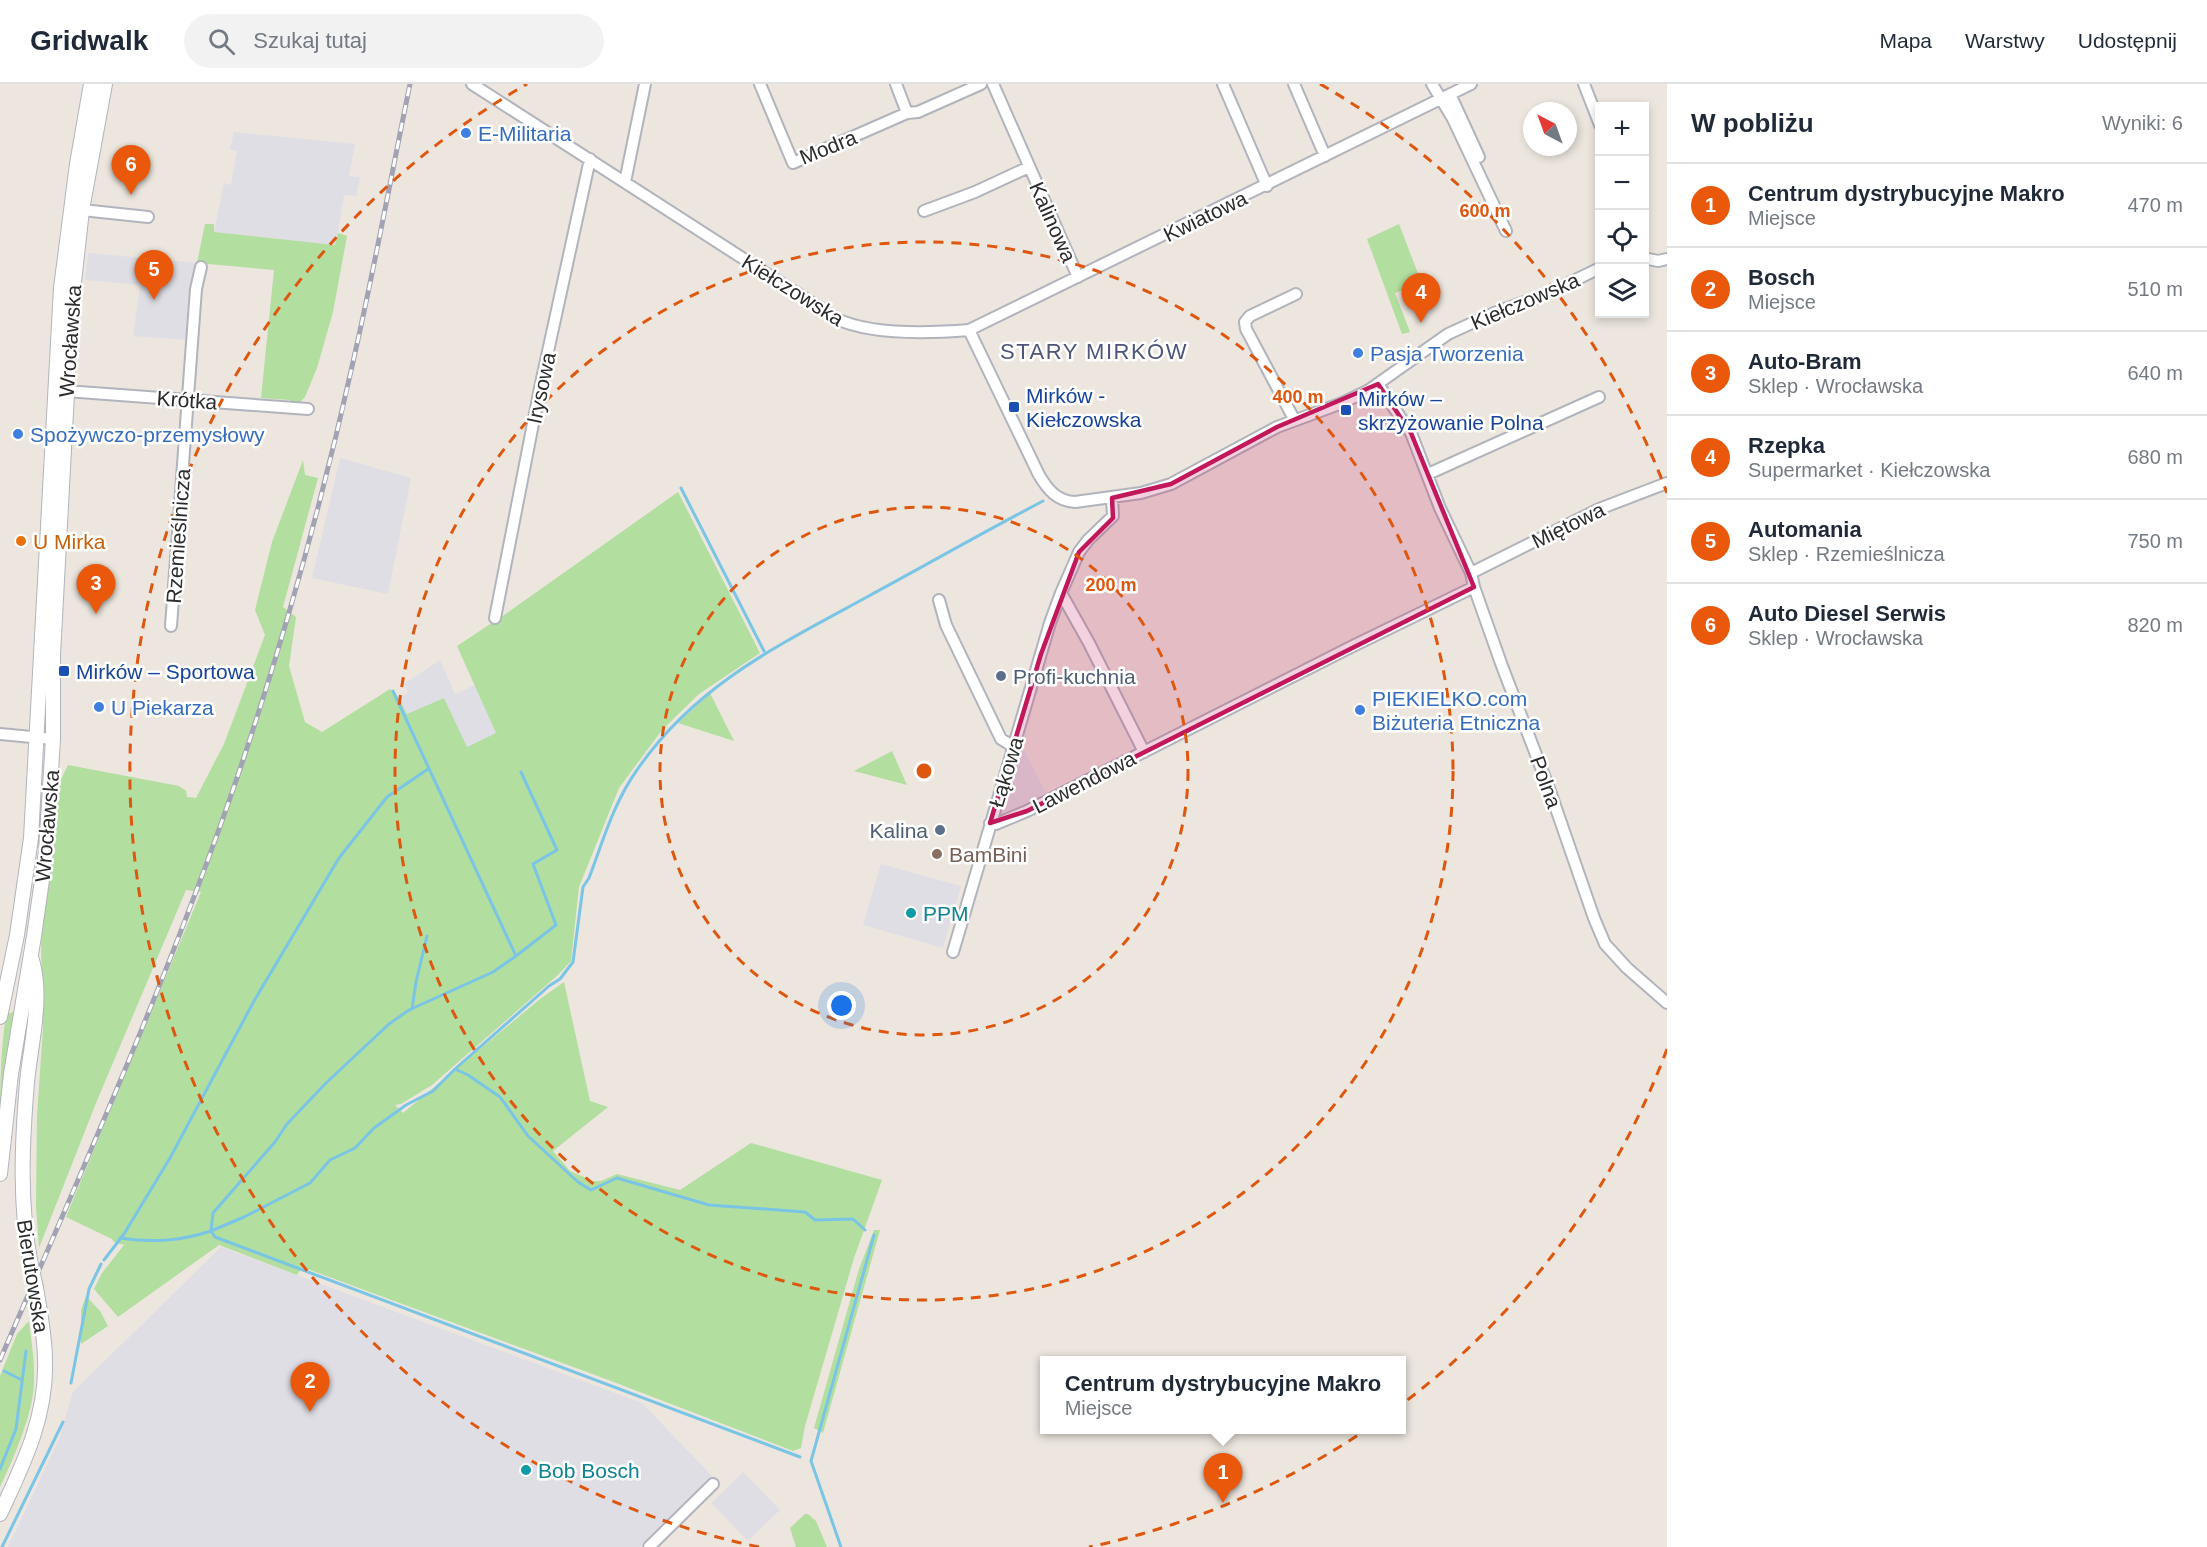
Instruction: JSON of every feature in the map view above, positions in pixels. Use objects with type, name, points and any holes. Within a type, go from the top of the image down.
[{"type":"main road","name":"Wrocławska","points":[[0,1017],[3,990],[15,944],[31,838],[61,288],[77,164],[92,84]]},
{"type":"main road","name":"Wrocławska","points":[[23,997],[46,852],[53,739],[53,655],[66,391],[75,268],[82,210],[105,84]]},
{"type":"main road","name":"Wrocławska","points":[[15,944],[16,970],[23,997]]},
{"type":"main road","name":"Bierutowska","points":[[0,1514],[28,1450],[41,1409],[45,1362],[43,1330],[24,1223],[22,1194],[27,1082],[37,976],[31,955]]},
{"type":"main road","name":"Bierutowska","points":[[23,997],[33,1030]]},
{"type":"main road","points":[[0,1012],[23,997]]},
{"type":"main road","points":[[0,1174],[10,1074],[23,997]]},
{"type":"street","name":"Kiełczowska","points":[[472,84],[837,319],[850,325],[877,330],[969,330],[1001,392],[1035,470],[1047,489],[1055,496],[1070,502],[1112,498],[1171,484],[1294,419],[1342,404],[1378,384],[1448,334],[1554,290],[1595,270]]},
{"type":"street","points":[[625,182],[645,84]]},
{"type":"street","name":"Modra","points":[[760,84],[793,164],[907,113]]},
{"type":"street","points":[[896,84],[907,113],[918,112],[981,84]]},
{"type":"street","name":"Kalinowa","points":[[993,84],[1078,277]]},
{"type":"street","points":[[1223,84],[1267,186]]},
{"type":"street","points":[[1294,84],[1325,156]]},
{"type":"street","points":[[1432,84],[1445,97],[1479,157]]},
{"type":"street","name":"Kwiatowa","points":[[969,330],[1267,186],[1471,84]]},
{"type":"street","points":[[1584,84],[1595,114]]},
{"type":"street","points":[[1445,97],[1453,119],[1506,231]]},
{"type":"street","name":"Irysowa","points":[[495,618],[540,388],[590,159]]},
{"type":"street","name":"Kalinowa","points":[[924,212],[1029,167]]},
{"type":"street","points":[[82,210],[148,216]]},
{"type":"street","points":[[1649,259],[1658,261],[1667,258]]},
{"type":"street","name":"Rzemieślnicza","points":[[171,626],[196,289],[201,267]]},
{"type":"street","points":[[1294,419],[1246,329],[1245,322],[1250,316],[1296,294]]},
{"type":"street","name":"Polna","points":[[1378,384],[1411,433],[1440,508],[1471,573],[1474,587],[1605,944],[1627,968],[1667,1003]]},
{"type":"street","name":"Krótka","points":[[66,391],[308,409]]},
{"type":"street","points":[[1428,474],[1599,397]]},
{"type":"street","name":"Miętowa","points":[[1471,573],[1599,509],[1667,483]]},
{"type":"street","name":"Łąkowa","points":[[953,952],[1061,593],[1079,552],[1113,516],[1112,498]]},
{"type":"street","name":"Lawendowa","points":[[990,823],[996,824],[1020,814],[1474,587]]},
{"type":"street","points":[[1061,593],[1144,752]]},
{"type":"street","points":[[939,600],[946,625],[1001,740],[1014,747]]},
{"type":"street","points":[[0,734],[53,739]]},
{"type":"street","points":[[648,1547],[713,1484]]},
{"type":"highlighted area","points":[[1378,384],[1411,433],[1474,587],[1027,811],[990,823],[1041,654],[1079,552],[1113,518],[1112,498],[1171,484],[1277,427]]},
{"type":"shaded area","points":[[234,132],[355,144],[349,176],[360,177],[356,196],[344,195],[336,245],[214,232],[224,183],[231,185],[237,151],[230,149]]},
{"type":"shaded area","points":[[88,253],[197,263],[187,340],[133,336],[140,285],[85,280]]},
{"type":"shaded area","points":[[340,458],[411,478],[388,594],[312,578]]},
{"type":"shaded area","points":[[440,660],[455,694],[475,685],[497,733],[466,747],[444,698],[407,715],[399,698],[408,692],[404,684]]},
{"type":"shaded area","points":[[1021,744],[1048,797],[999,820]]},
{"type":"shaded area","points":[[881,864],[961,886],[943,948],[863,925]]},
{"type":"shaded area","points":[[221,1247],[642,1403],[713,1477],[640,1547],[8,1547],[59,1439],[73,1392]]},
{"type":"shaded area","points":[[743,1472],[780,1510],[748,1541],[711,1503]]},
{"type":"green space","points":[[205,224],[214,224],[214,232],[335,245],[338,233],[347,236],[333,312],[317,368],[305,397],[299,403],[292,403],[290,400],[261,398],[274,270],[197,263]]},
{"type":"green space","points":[[1399,224],[1422,284],[1395,293],[1410,332],[1402,334],[1367,239]]},
{"type":"green space","points":[[303,460],[305,475],[318,478],[283,607],[296,617],[289,666],[305,722],[322,732],[390,689],[399,698],[407,714],[444,698],[467,747],[496,733],[457,646],[678,492],[760,653],[699,694],[662,730],[619,788],[579,887],[571,961],[432,1085],[401,1104],[395,1105],[403,1113],[540,999],[564,982],[590,1101],[608,1107],[553,1151],[570,1171],[593,1181],[601,1181],[617,1174],[680,1190],[751,1143],[882,1180],[854,1258],[805,1426],[801,1448],[793,1451],[606,1379],[302,1267],[297,1275],[219,1245],[118,1317],[94,1289],[102,1273],[124,1245],[66,1217],[201,892],[186,890],[96,1103],[39,1248],[36,1206],[37,1116],[43,1028],[41,943],[59,783],[68,765],[179,786],[186,791],[187,797],[196,798],[224,744],[265,635],[255,610],[272,542]]},
{"type":"green space","points":[[710,693],[734,741],[678,723]]},
{"type":"green space","points":[[892,751],[907,785],[854,771]]},
{"type":"green space","points":[[15,1011],[0,1116],[1,1066],[6,1015]]},
{"type":"green space","points":[[874,1230],[880,1230],[823,1433],[814,1428],[859,1269]]},
{"type":"green space","points":[[86,1296],[100,1311],[108,1326],[81,1344],[81,1310]]},
{"type":"green space","points":[[29,1321],[34,1370],[32,1400],[23,1433],[0,1487],[0,1376],[17,1334]]},
{"type":"green space","points":[[805,1514],[816,1521],[827,1547],[796,1547],[790,1528]]},
{"type":"waterway","points":[[681,488],[764,651]]},
{"type":"waterway","points":[[800,1457],[215,1237],[211,1231],[310,1183],[330,1160],[355,1148],[374,1128],[406,1105],[433,1091],[549,986],[560,979],[573,962],[583,887],[589,878],[615,808],[637,770],[660,740],[685,714],[712,691],[771,650],[1043,501]]},
{"type":"waterway","points":[[120,1238],[166,1240],[211,1231],[213,1213],[275,1142],[287,1124],[326,1083],[389,1024],[409,1010],[493,972],[516,956],[393,691]]},
{"type":"waterway","points":[[104,1260],[124,1234],[170,1158],[254,1001],[339,858],[387,797],[428,769]]},
{"type":"waterway","points":[[516,956],[556,925],[533,864],[557,850],[521,772]]},
{"type":"waterway","points":[[412,1009],[427,936]]},
{"type":"waterway","points":[[455,1069],[500,1097],[528,1136],[578,1182],[591,1190],[617,1178],[709,1205],[805,1212],[815,1220],[853,1219],[865,1230]]},
{"type":"waterway","points":[[841,1547],[811,1461],[874,1235]]},
{"type":"waterway","points":[[71,1383],[89,1289],[101,1264]]},
{"type":"waterway","points":[[0,1469],[16,1429],[26,1351]]},
{"type":"waterway","points":[[4,1371],[22,1380]]},
{"type":"waterway","points":[[2,1547],[63,1422]]},
{"type":"railway","points":[[0,1360],[154,999],[211,852],[254,727],[301,572],[341,415],[410,84]]},
{"type":"place","name":"E-Militaria","points":[[466,133]]},
{"type":"place","name":"Auto Diesel Serwis","points":[[131,195]]},
{"type":"place","name":"Automania","points":[[154,300]]},
{"type":"place","name":"Rzepka","points":[[1421,323]]},
{"type":"place","name":"Pasja Tworzenia","points":[[1358,353]]},
{"type":"place","name":"Mirków - Kiełczowska","points":[[1014,407]]},
{"type":"place","name":"Mirków – skrzyżowanie Polna","points":[[1346,410]]},
{"type":"place","name":"Spożywczo-przemysłowy","points":[[18,434]]},
{"type":"place","name":"U Mirka","points":[[21,541]]},
{"type":"place","name":"Auto-Bram","points":[[96,614]]},
{"type":"place","name":"Mirków – Sportowa","points":[[64,671]]},
{"type":"place","name":"Profi-kuchnia","points":[[1001,676]]},
{"type":"place","name":"U Piekarza","points":[[99,707]]},
{"type":"place","name":"PIEKIELKO.com Biżuteria Etniczna","points":[[1360,710]]},
{"type":"place","name":"Kalina","points":[[940,830]]},
{"type":"place","name":"BamBini","points":[[937,854]]},
{"type":"place","name":"PPM","points":[[911,913]]},
{"type":"place","name":"Bosch","points":[[310,1412]]},
{"type":"place","name":"Bob Bosch","points":[[526,1470]]},
{"type":"place","name":"Centrum dystrybucyjne Makro","points":[[1223,1503]]},
{"type":"district","name":"STARY MIRKÓW","points":[[1094,351]]}]
